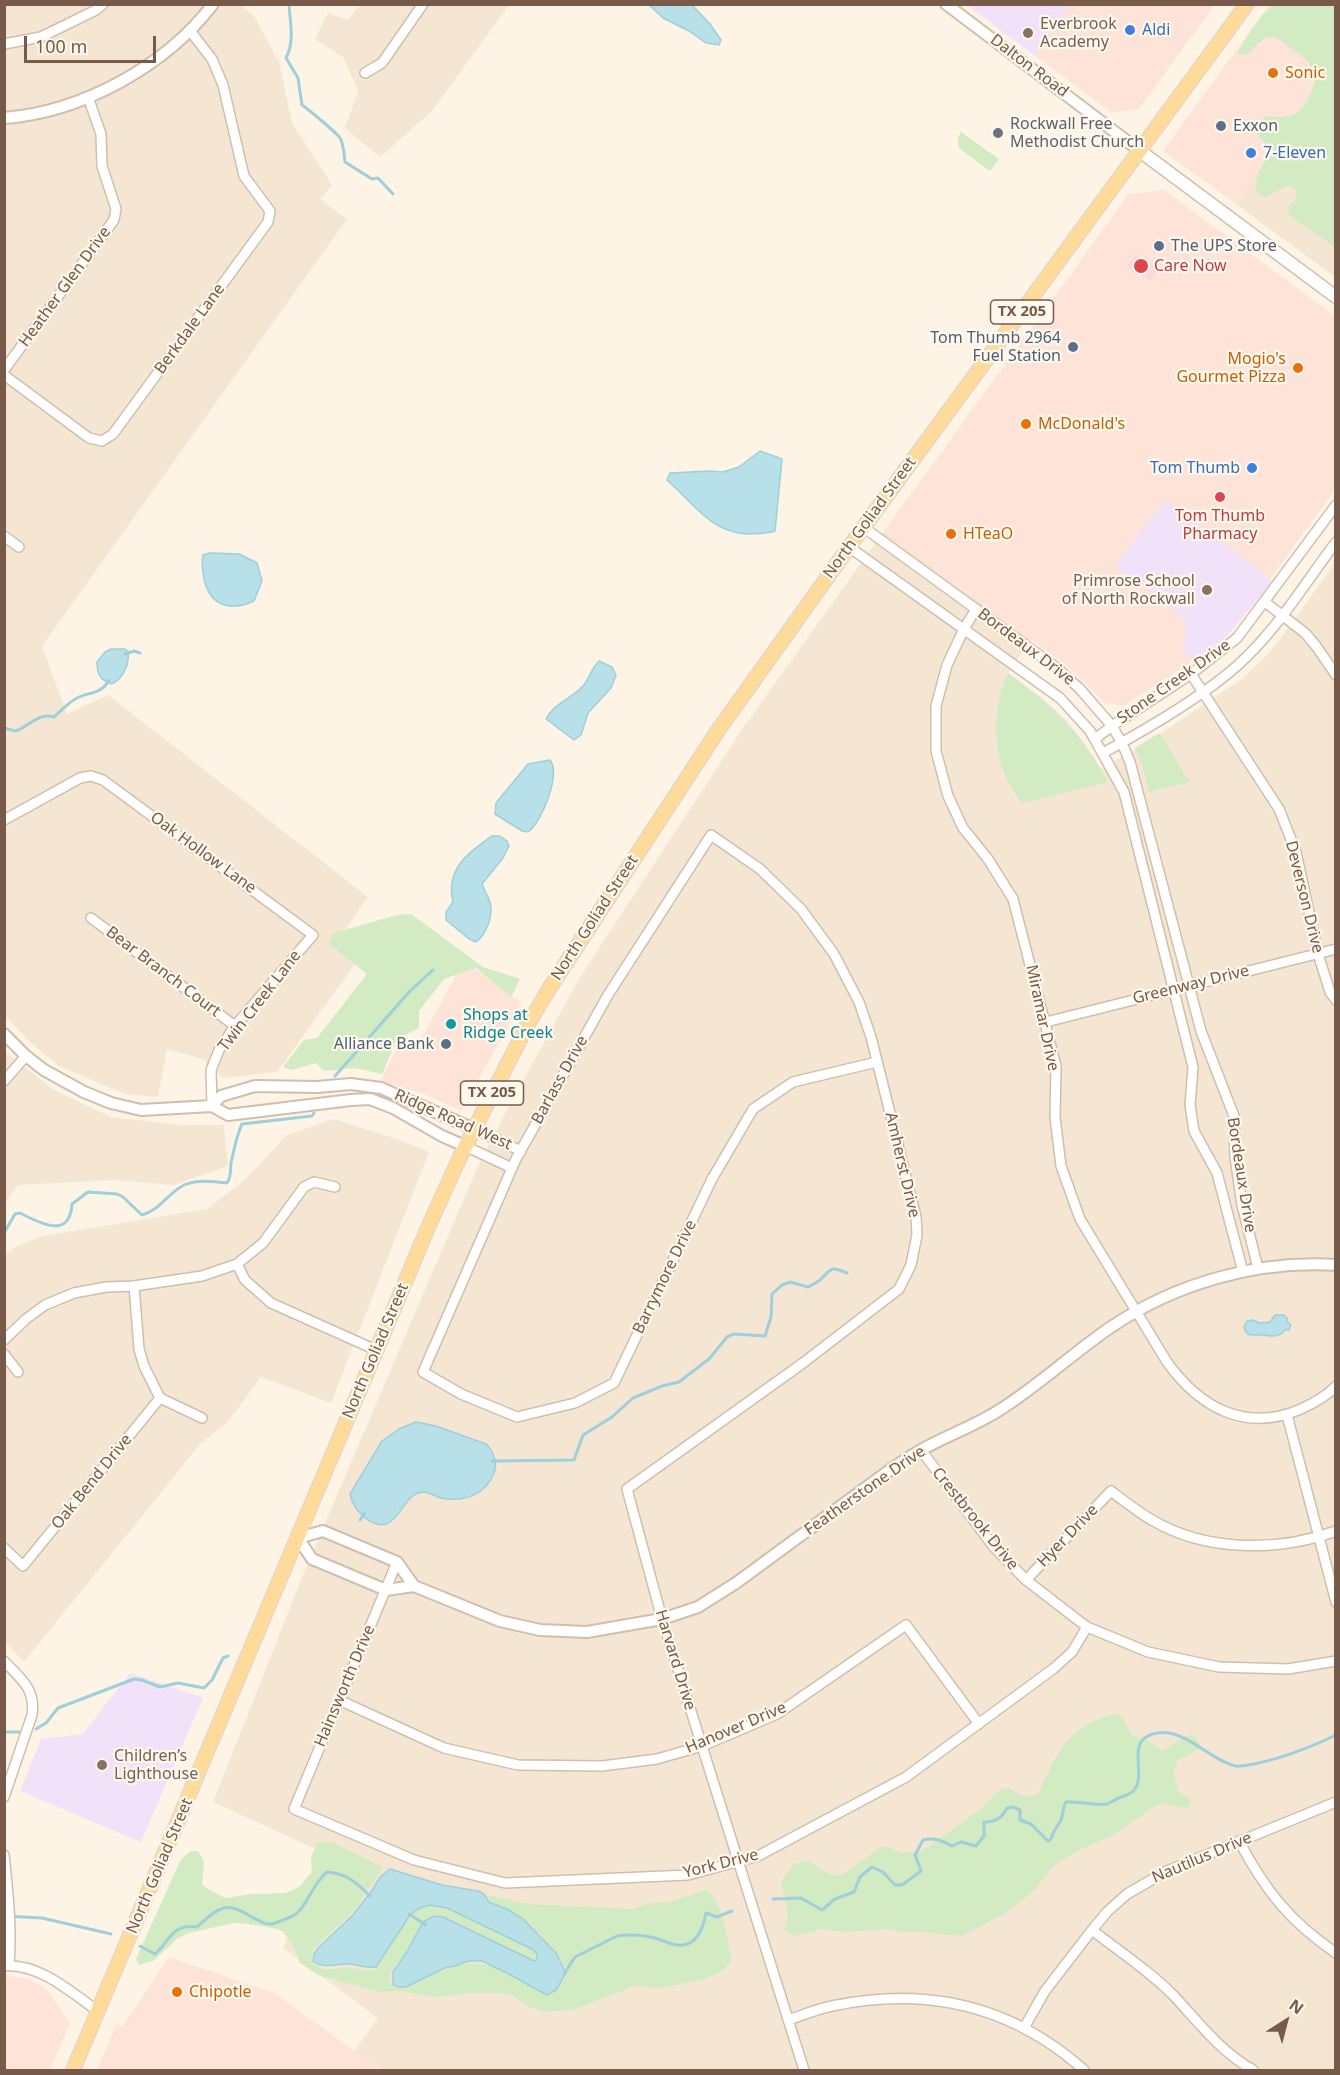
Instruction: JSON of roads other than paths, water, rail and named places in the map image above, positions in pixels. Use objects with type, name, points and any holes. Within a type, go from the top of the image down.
[{"type":"main road","name":"North Goliad Street","points":[[73,2070],[434,1214],[507,1061],[549,988],[719,729],[863,527],[1247,4]]},
{"type":"main road","points":[[1140,151],[1335,297]]},
{"type":"street","points":[[4,44],[41,37],[96,10],[103,4]]},
{"type":"street","points":[[4,118],[32,115],[88,97],[142,70],[191,32],[213,4]]},
{"type":"street","points":[[365,73],[382,63],[423,4]]},
{"type":"street","name":"Dalton Road","points":[[946,4],[1140,151]]},
{"type":"street","name":"Berkdale Lane","points":[[4,373],[89,438],[102,441],[113,434],[268,222],[270,211],[244,176],[222,85],[212,59],[191,32]]},
{"type":"street","name":"Heather Glen Drive","points":[[4,373],[114,220],[116,208],[102,166],[101,134],[88,97]]},
{"type":"street","name":"Stone Creek Drive","points":[[1095,739],[1191,674],[1237,638],[1335,505]]},
{"type":"street","name":"Bordeaux Drive","points":[[863,527],[1057,668],[1080,689],[1112,726],[1122,743],[1138,788],[1201,1031],[1234,1116],[1235,1157],[1242,1205],[1258,1269]]},
{"type":"street","points":[[4,536],[20,547]]},
{"type":"street","name":"Stone Creek Drive","points":[[1103,753],[1204,692],[1238,665],[1267,635],[1335,542]]},
{"type":"street","name":"Bordeaux Drive","points":[[849,547],[1060,698],[1084,724],[1103,753],[1124,792],[1193,1067],[1190,1105],[1194,1131],[1217,1173],[1243,1272]]},
{"type":"street","points":[[1265,602],[1305,633],[1335,675]]},
{"type":"street","name":"Miramar Drive","points":[[976,609],[947,665],[936,706],[936,751],[948,796],[963,828],[988,859],[1013,899],[1056,1066],[1055,1118],[1061,1166],[1080,1219],[1172,1369],[1198,1397],[1225,1413],[1259,1419],[1287,1415]]},
{"type":"street","name":"Deverson Drive","points":[[1191,674],[1279,809],[1296,852],[1318,954],[1330,992],[1335,1000]]},
{"type":"street","name":"Oak Hollow Lane","points":[[4,820],[80,778],[91,776],[103,780],[313,934]]},
{"type":"street","name":"Amherst Drive","points":[[627,1489],[803,1363],[899,1289],[911,1265],[917,1235],[916,1216],[871,1037],[859,1002],[834,954],[801,909],[760,869],[711,835]]},
{"type":"street","name":"Barlass Drive","points":[[423,1372],[521,1151],[608,995],[711,835]]},
{"type":"street","points":[[1146,878],[1160,875]]},
{"type":"street","name":"Bear Branch Court","points":[[91,918],[235,1026]]},
{"type":"street","name":"Twin Creek Lane","points":[[212,1106],[212,1070],[219,1050],[235,1026],[313,934]]},
{"type":"street","name":"Greenway Drive","points":[[1046,1022],[1335,949]]},
{"type":"street","name":"Ridge Road West","points":[[4,1034],[44,1070],[84,1092],[111,1103],[141,1110],[212,1106],[228,1115],[370,1099],[393,1108],[442,1136],[512,1168]]},
{"type":"street","points":[[4,1081],[26,1056]]},
{"type":"street","name":"Barrymore Drive","points":[[423,1372],[461,1394],[518,1417],[575,1403],[614,1383],[712,1179],[753,1109],[793,1082],[877,1062]]},
{"type":"street","name":"Ridge Road West","points":[[212,1106],[221,1096],[255,1086],[317,1087],[351,1084],[381,1088],[521,1151]]},
{"type":"street","points":[[393,1108],[397,1095]]},
{"type":"street","points":[[4,1340],[45,1305],[74,1293],[202,1276],[237,1264],[263,1244],[304,1187],[314,1182],[334,1187]]},
{"type":"street","points":[[237,1264],[245,1280],[272,1303],[376,1350]]},
{"type":"street","name":"Featherstone Drive","points":[[298,1538],[312,1559],[386,1590],[414,1587],[500,1621],[540,1630],[587,1632],[662,1619],[698,1607],[736,1583],[921,1450],[998,1411],[1136,1312],[1199,1284],[1268,1266],[1335,1265]]},
{"type":"street","points":[[134,1286],[139,1349],[144,1366],[160,1398],[202,1418]]},
{"type":"street","points":[[4,1354],[18,1372]]},
{"type":"street","points":[[1335,1386],[1311,1405],[1287,1415],[1335,1602]]},
{"type":"street","name":"Oak Bend Drive","points":[[4,1548],[23,1566],[160,1398]]},
{"type":"street","name":"Crestbrook Drive","points":[[921,1450],[993,1546],[1026,1580],[1087,1627],[1148,1652],[1219,1667],[1288,1669],[1335,1661]]},
{"type":"street","name":"Harvard Drive","points":[[627,1489],[662,1619],[804,2070]]},
{"type":"street","name":"Hyer Drive","points":[[1026,1580],[1111,1491],[1154,1521],[1198,1540],[1244,1546],[1288,1543],[1318,1537]]},
{"type":"street","points":[[298,1538],[324,1531],[397,1562],[414,1587]]},
{"type":"street","points":[[1318,1537],[1335,1531]]},
{"type":"street","name":"Hainsworth Drive","points":[[294,1809],[397,1562]]},
{"type":"street","name":"Hanover Drive","points":[[339,1700],[444,1748],[518,1765],[602,1766],[657,1759],[702,1746],[777,1714],[906,1625],[978,1724]]},
{"type":"street","name":"York Drive","points":[[294,1809],[414,1860],[505,1883],[688,1875],[758,1856],[906,1777],[1053,1669],[1072,1652],[1087,1627]]},
{"type":"street","points":[[4,1661],[25,1683],[33,1696],[29,1725],[4,1797]]},
{"type":"street","name":"Nautilus Drive","points":[[1024,2028],[1045,1991],[1092,1930],[1117,1902],[1139,1886],[1167,1871],[1335,1802]]},
{"type":"street","points":[[1239,1841],[1275,1901],[1307,1932],[1335,1953]]},
{"type":"street","points":[[4,1855],[9,1892],[11,1937],[7,1965],[31,1969],[48,1977],[99,2012]]},
{"type":"street","points":[[1092,1930],[1159,1983],[1218,2044],[1253,2070]]},
{"type":"street","points":[[788,2020],[831,2006],[878,2000],[924,2000],[979,2008],[1024,2028],[1053,2045],[1084,2070]]},
{"type":"water","points":[[649,5],[692,5],[721,40],[719,45],[706,43],[689,31],[663,18]]},
{"type":"water","points":[[760,451],[782,459],[775,531],[747,534],[723,528],[703,515],[667,480],[670,473],[723,472],[739,467]]},
{"type":"water","points":[[210,553],[239,554],[257,563],[262,581],[254,601],[229,606],[216,601],[207,588],[202,564],[203,555]]},
{"type":"water","points":[[111,649],[125,649],[128,651],[128,656],[127,666],[122,675],[111,684],[100,676],[97,662],[105,652]]},
{"type":"water","points":[[599,661],[612,667],[616,675],[611,688],[588,713],[581,735],[574,740],[546,719],[553,709],[583,686]]},
{"type":"water","points":[[550,760],[553,767],[552,786],[544,809],[528,832],[522,831],[495,814],[496,803],[528,764]]},
{"type":"water","points":[[492,836],[500,836],[507,841],[509,846],[503,858],[482,884],[490,902],[491,913],[486,930],[476,942],[446,920],[446,912],[453,902],[451,890],[455,871],[467,856]]},
{"type":"water","points":[[1275,1315],[1284,1315],[1287,1318],[1291,1325],[1289,1330],[1271,1336],[1250,1335],[1245,1330],[1247,1321],[1270,1322]]},
{"type":"water","points":[[416,1422],[436,1426],[486,1444],[494,1457],[494,1473],[485,1487],[472,1496],[449,1499],[423,1492],[415,1494],[391,1521],[384,1525],[375,1524],[359,1512],[350,1494],[382,1441],[399,1429]]},
{"type":"water","points":[[390,1869],[442,1885],[478,1891],[484,1894],[489,1902],[523,1919],[556,1953],[566,1973],[556,1990],[547,1995],[482,1961],[468,1961],[445,1968],[406,1987],[393,1985],[393,1972],[423,1922],[434,1916],[443,1917],[534,1961],[537,1960],[537,1954],[532,1949],[447,1908],[430,1905],[410,1915],[376,1967],[352,1964],[327,1966],[313,1961],[318,1948],[353,1915],[380,1877]]},
{"type":"waterway","points":[[289,4],[291,38],[286,58],[298,78],[302,105],[340,138],[345,162],[372,179],[378,178],[393,194]]},
{"type":"waterway","points":[[125,654],[134,651],[140,653]]},
{"type":"waterway","points":[[4,728],[15,731],[38,718],[54,717],[74,700],[103,688],[109,680]]},
{"type":"waterway","points":[[335,1076],[410,991],[433,970]]},
{"type":"waterway","points":[[4,1233],[15,1214],[20,1213],[45,1224],[60,1225],[66,1222],[72,1204],[88,1192],[117,1194],[142,1215],[189,1183],[200,1181],[227,1183],[235,1144],[242,1124],[312,1116],[314,1113]]},
{"type":"waterway","points":[[492,1461],[574,1460],[583,1435],[612,1417],[633,1398],[662,1386],[679,1382],[709,1359],[727,1337],[734,1334],[765,1336],[771,1317],[772,1294],[782,1285],[790,1282],[808,1287],[832,1269],[847,1273]]},
{"type":"waterway","points":[[360,1520],[365,1513]]},
{"type":"waterway","points":[[36,1729],[46,1723],[58,1708],[134,1679],[160,1687],[178,1683],[204,1688],[212,1680],[223,1658],[228,1656]]},
{"type":"waterway","points":[[4,1732],[19,1732]]},
{"type":"waterway","points":[[773,1899],[801,1898],[822,1910],[835,1899],[854,1892],[860,1877],[872,1867],[883,1872],[895,1885],[902,1885],[921,1871],[915,1855],[923,1840],[938,1840],[952,1846],[961,1842],[976,1846],[984,1836],[984,1822],[998,1819],[1007,1808],[1013,1807],[1020,1810],[1020,1820],[1031,1824],[1048,1841],[1061,1819],[1066,1802],[1107,1804],[1135,1789],[1139,1775],[1140,1743],[1153,1734],[1175,1734],[1226,1763],[1238,1766],[1286,1756],[1336,1735]]},
{"type":"waterway","points":[[140,1946],[155,1954],[177,1930],[189,1926],[197,1927],[213,1913],[224,1908],[236,1909],[266,1923],[279,1922],[298,1913],[317,1883],[327,1872],[340,1874],[351,1880],[370,1896]]},
{"type":"waterway","points":[[564,1974],[575,1957],[617,1936],[646,1936],[672,1944],[685,1945],[698,1935],[706,1913],[717,1917],[732,1911]]},
{"type":"waterway","points":[[409,1914],[426,1925]]},
{"type":"waterway","points":[[4,1916],[42,1918],[111,1934]]},
{"type":"place","name":"Aldi","points":[[1130,30]]},
{"type":"place","name":"Everbrook Academy","points":[[1028,33]]},
{"type":"place","name":"Sonic","points":[[1273,73]]},
{"type":"place","name":"Exxon","points":[[1221,126]]},
{"type":"place","name":"Rockwall Free Methodist Church","points":[[998,133]]},
{"type":"place","name":"7-Eleven","points":[[1251,153]]},
{"type":"place","name":"The UPS Store","points":[[1159,246]]},
{"type":"place","name":"Care Now","points":[[1141,266]]},
{"type":"place","name":"Tom Thumb 2964 Fuel Station","points":[[1073,347]]},
{"type":"place","name":"Mogio's Gourmet Pizza","points":[[1298,368]]},
{"type":"place","name":"McDonald's","points":[[1026,424]]},
{"type":"place","name":"Tom Thumb","points":[[1252,468]]},
{"type":"place","name":"Tom Thumb Pharmacy","points":[[1220,497]]},
{"type":"place","name":"HTeaO","points":[[951,534]]},
{"type":"place","name":"Primrose School of North Rockwall","points":[[1207,590]]},
{"type":"place","name":"Shops at Ridge Creek","points":[[451,1024]]},
{"type":"place","name":"Alliance Bank","points":[[446,1044]]},
{"type":"place","name":"Children’s Lighthouse","points":[[102,1765]]},
{"type":"place","name":"Chipotle","points":[[177,1992]]}]
